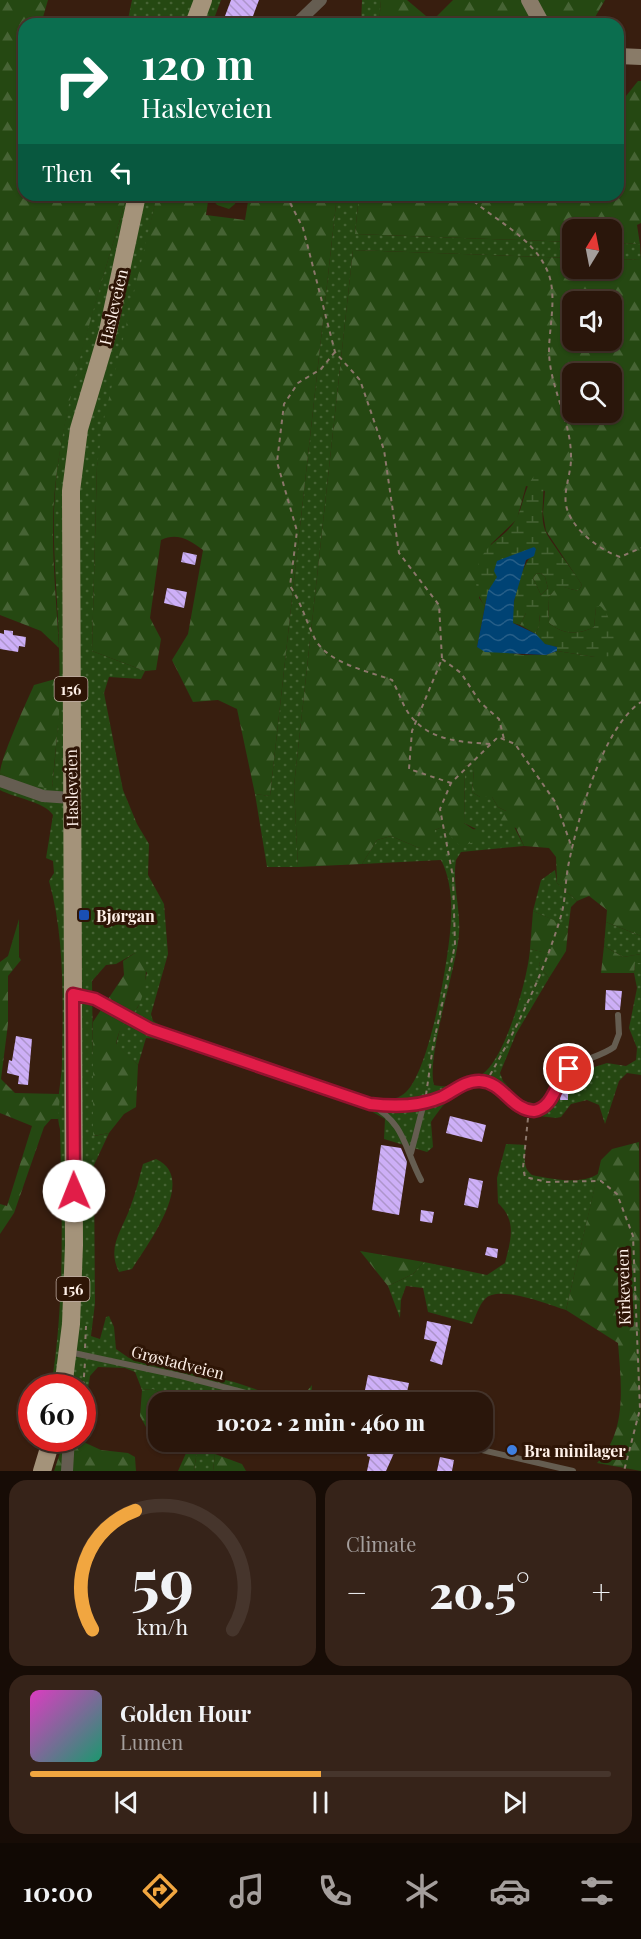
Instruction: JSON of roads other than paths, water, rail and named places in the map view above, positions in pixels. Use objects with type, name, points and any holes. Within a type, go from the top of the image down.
[{"type":"main road","points":[[196,18],[202,0]]},
{"type":"main road","points":[[529,0],[539,18]]},
{"type":"main road","points":[[624,56],[641,57]]},
{"type":"main road","name":"Hasleveien","points":[[69,1374],[77,1353],[74,1262],[70,528],[74,456],[79,429],[108,331],[136,201]]},
{"type":"main road","points":[[42,1471],[48,1452]]},
{"type":"street","points":[[302,18],[321,0]]},
{"type":"street","points":[[0,780],[43,796],[71,798]]},
{"type":"street","points":[[67,1471],[68,1452]]},
{"type":"lane","points":[[73,994],[100,1001],[150,1029],[382,1110],[396,1124],[421,1180]]},
{"type":"lane","points":[[370,1104],[404,1106],[424,1103],[464,1084],[486,1081],[494,1084],[519,1107],[529,1111],[545,1107],[558,1080],[569,1069],[604,1053],[616,1042],[618,1015]]},
{"type":"lane","points":[[411,1154],[424,1103]]},
{"type":"lane","name":"Grøstadveien","points":[[77,1353],[243,1392]]},
{"type":"lane","points":[[490,1452],[573,1471]]},
{"type":"water","points":[[534,547],[536,549],[534,556],[526,560],[514,601],[513,623],[536,634],[545,644],[557,647],[557,651],[546,655],[485,652],[477,647],[488,591],[497,577],[494,571],[497,561]]},
{"type":"place","name":"Bjørgan","points":[[84,915]]},
{"type":"place","name":"Bra minilager","points":[[512,1450]]}]
